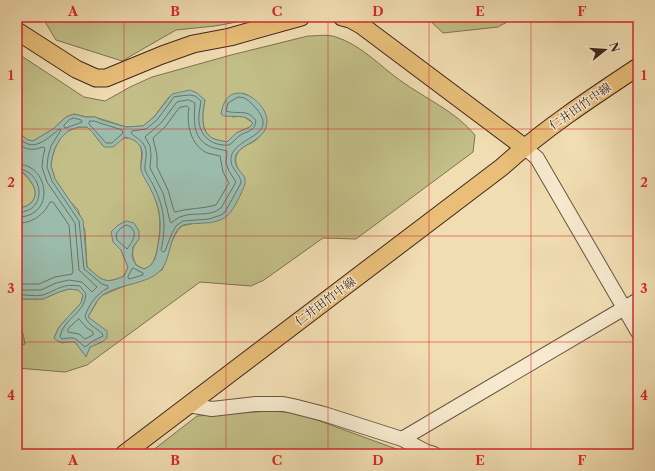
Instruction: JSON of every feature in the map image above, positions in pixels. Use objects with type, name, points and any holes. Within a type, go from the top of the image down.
[{"type":"main road","points":[[17,31],[76,69],[96,78],[106,78],[193,44],[230,37],[301,17]]},
{"type":"main road","points":[[342,17],[350,19],[361,25],[524,147]]},
{"type":"main road","name":"仁井田竹中線","points":[[124,454],[502,167],[524,147],[593,96],[638,67]]},
{"type":"street","points":[[524,147],[537,158],[638,332]]},
{"type":"street","points":[[402,439],[638,300]]},
{"type":"street","points":[[188,405],[212,409],[256,404],[283,404],[324,414],[402,439],[434,454]]},
{"type":"shaded area","points":[[42,17],[250,17],[237,22],[215,26],[176,30],[122,61],[56,40]]},
{"type":"shaded area","points":[[426,17],[516,17],[498,27],[443,33]]},
{"type":"shaded area","points":[[308,36],[333,36],[362,50],[401,81],[459,119],[475,135],[473,152],[356,239],[323,238],[264,280],[251,286],[200,282],[87,365],[65,372],[17,368],[17,346],[25,344],[22,330],[17,328],[17,299],[43,299],[69,289],[78,290],[83,295],[81,303],[59,327],[54,338],[62,343],[70,341],[75,342],[86,356],[90,347],[102,342],[99,326],[88,317],[98,300],[103,295],[162,270],[178,229],[182,226],[191,224],[245,178],[236,165],[237,154],[243,147],[258,138],[266,127],[257,103],[243,93],[232,117],[243,116],[253,123],[250,127],[236,133],[227,142],[215,139],[208,135],[205,130],[203,115],[205,100],[169,97],[154,117],[143,126],[126,127],[95,117],[86,117],[74,114],[66,117],[53,129],[33,141],[28,140],[17,132],[17,53],[84,97],[105,101],[152,77]]},
{"type":"shaded area","points":[[78,127],[87,127],[104,147],[125,138],[132,139],[137,142],[140,146],[142,154],[142,172],[153,193],[158,208],[160,222],[159,235],[153,262],[150,266],[144,269],[136,265],[133,257],[133,251],[134,246],[139,239],[113,242],[121,250],[128,267],[124,276],[117,279],[107,281],[104,280],[87,267],[85,231],[78,210],[69,200],[55,179],[51,166],[55,148],[60,139],[68,131]]},
{"type":"shaded area","points":[[17,173],[23,173],[34,187],[35,191],[34,199],[31,203],[21,208],[17,208]]},
{"type":"shaded area","points":[[270,411],[298,413],[410,454],[148,454],[197,416]]},
{"type":"water","points":[[190,90],[197,93],[205,100],[203,120],[205,130],[208,135],[214,139],[227,142],[236,133],[250,127],[253,123],[247,118],[240,116],[224,116],[221,114],[225,102],[231,95],[238,93],[254,99],[261,105],[267,121],[266,128],[262,134],[240,149],[237,154],[235,162],[237,168],[245,178],[245,184],[230,213],[222,219],[213,222],[183,225],[178,229],[172,240],[166,261],[160,271],[148,279],[104,294],[99,299],[88,317],[107,331],[107,338],[90,347],[86,357],[75,342],[61,342],[54,338],[59,327],[81,303],[83,295],[78,290],[69,289],[43,299],[17,299],[17,208],[25,207],[30,204],[34,199],[35,191],[32,183],[24,173],[17,173],[17,132],[28,140],[33,141],[53,129],[66,117],[74,114],[86,117],[95,117],[126,127],[143,126],[154,117],[172,94]],"holes":[[[78,127],[87,127],[104,147],[113,147],[125,137],[138,144],[142,152],[141,170],[155,198],[160,219],[160,234],[156,256],[152,264],[144,269],[136,265],[132,257],[133,247],[139,239],[139,231],[134,223],[126,221],[118,225],[111,232],[113,242],[121,250],[128,267],[124,276],[108,281],[100,278],[87,267],[83,220],[55,179],[51,166],[55,148],[60,139],[68,131]]]},
{"type":"water","points":[[17,328],[22,330],[25,344],[17,346]]}]
